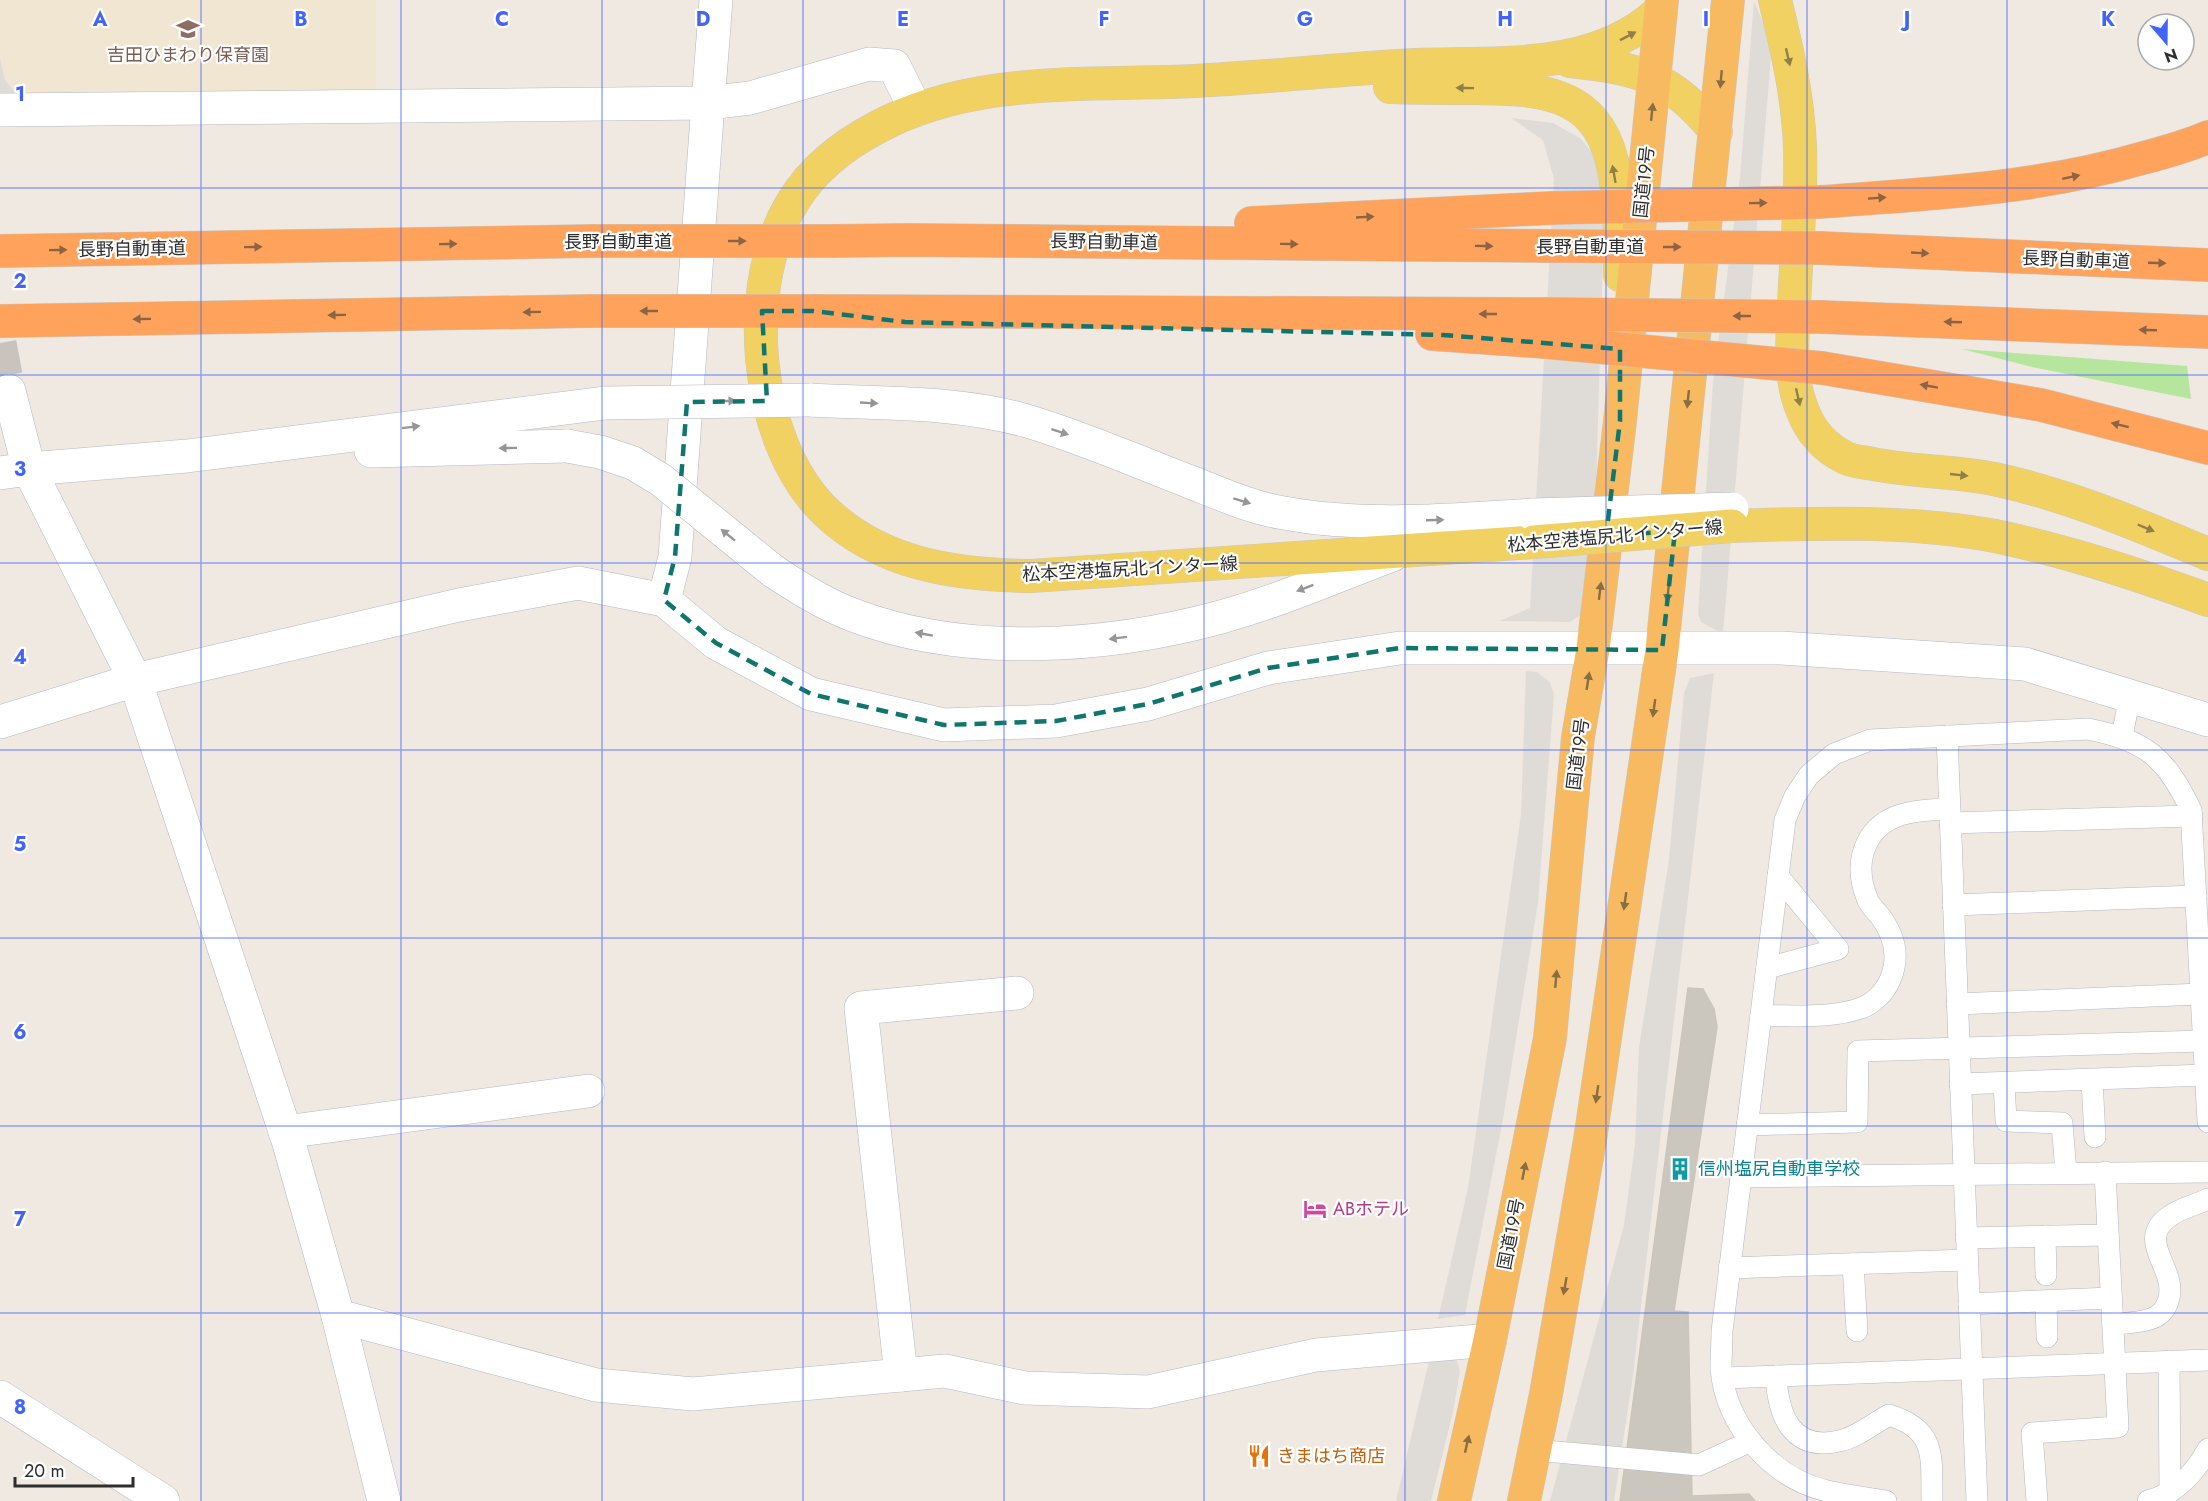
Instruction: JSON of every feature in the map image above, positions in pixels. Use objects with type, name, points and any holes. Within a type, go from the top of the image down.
[{"type":"highway","points":[[1524,1501],[1590,1140],[1662,650],[1728,0]]},
{"type":"highway","name":"国道19号","points":[[1454,1501],[1490,1340],[1550,1038],[1578,738],[1593,649],[1620,421],[1662,5]]},
{"type":"highway","points":[[908,240],[1552,208],[1819,202],[1957,192],[2056,180],[2109,168],[2206,138]]},
{"type":"highway","name":"長野自動車道","points":[[0,251],[595,241],[908,240],[1820,249],[2208,265]]},
{"type":"highway","points":[[0,321],[591,311],[813,311],[1546,328],[1821,316],[2207,332]]},
{"type":"highway","points":[[1546,328],[1822,368],[2041,405],[2208,448]]},
{"type":"main road","points":[[1775,0],[1796,91],[1800,150],[1792,346],[1795,381],[1801,408],[1812,429],[1827,447],[1848,459],[1886,466],[1992,478],[2042,490],[2097,508],[2208,554]]},
{"type":"main road","points":[[1195,81],[1399,66],[1553,59],[1590,52],[1620,40],[1642,28],[1662,5]]},
{"type":"main road","points":[[1553,59],[1629,69],[1655,80],[1675,89],[1696,106],[1716,132]]},
{"type":"main road","points":[[1195,81],[1527,89],[1550,93],[1571,102],[1589,118],[1603,137],[1612,159],[1616,181],[1620,215],[1620,421]]},
{"type":"main road","name":"松本空港塩尻北インター線","points":[[1195,81],[1062,84],[961,97],[916,110],[877,128],[840,151],[814,174],[794,201],[779,229],[762,300],[761,337],[769,411],[781,447],[801,481],[824,511],[881,551],[913,562],[988,576],[1031,576],[1399,552],[1534,529],[1732,518],[1929,527],[1993,536],[2060,550],[2199,597]]},
{"type":"street","points":[[664,600],[675,557],[716,0]]},
{"type":"street","points":[[0,110],[708,104],[750,98],[869,64],[894,66],[916,110]]},
{"type":"street","points":[[9,391],[15,471],[135,680],[285,1132],[338,1316],[384,1501]]},
{"type":"street","points":[[15,471],[187,456],[605,403],[810,400],[939,406],[1005,416],[1074,437],[1236,500],[1282,513],[1330,519],[1534,529]]},
{"type":"street","points":[[187,456],[567,446],[600,452],[633,463],[661,480],[774,571],[818,600],[853,616],[895,628],[962,639],[1009,643],[1062,643],[1116,639],[1171,630],[1224,617],[1399,552]]},
{"type":"street","points":[[0,722],[135,680],[459,605],[578,583],[664,600],[716,643],[811,694],[944,725],[1056,721],[1148,704],[1268,668],[1400,648],[1662,650],[1781,648],[2025,664],[2208,720]]},
{"type":"street","points":[[902,1375],[861,1008],[1017,993]]},
{"type":"street","points":[[285,1132],[588,1091]]},
{"type":"street","points":[[338,1316],[596,1385],[693,1394],[945,1371],[1025,1388],[1148,1392],[1316,1355],[1490,1340]]},
{"type":"street","points":[[0,1397],[162,1501]]},
{"type":"lane","points":[[2122,736],[2130,696]]},
{"type":"lane","points":[[1886,1501],[1825,1490],[1797,1479],[1758,1452],[1729,1399],[1723,1378],[1722,1331],[1729,1268],[1785,820],[1795,796],[1809,775],[1834,754],[1870,740],[2088,729],[2122,736],[2154,753],[2176,780],[2192,816],[2208,1122]]},
{"type":"lane","points":[[1947,736],[1977,1501]]},
{"type":"lane","points":[[1761,1016],[1840,1013],[1863,1008],[1885,990],[1895,968],[1896,945],[1886,924],[1867,900],[1859,868],[1865,845],[1880,825],[1906,813],[1949,816],[2192,816]]},
{"type":"lane","points":[[1767,968],[1838,949],[1778,876]]},
{"type":"lane","points":[[1953,906],[2196,896]]},
{"type":"lane","points":[[1957,1004],[2201,994]]},
{"type":"lane","points":[[1747,1125],[1857,1122],[1858,1051],[2203,1041]]},
{"type":"lane","points":[[1960,1084],[2205,1075]]},
{"type":"lane","points":[[2092,1080],[2095,1137]]},
{"type":"lane","points":[[2004,1083],[2006,1121],[2062,1123],[2066,1172]]},
{"type":"lane","points":[[2037,1501],[2032,1433],[2118,1427],[2105,1172]]},
{"type":"lane","points":[[1741,1177],[2208,1172]]},
{"type":"lane","points":[[2113,1324],[2151,1319],[2164,1310],[2170,1297],[2168,1277],[2155,1247],[2158,1230],[2169,1216],[2208,1199]]},
{"type":"lane","points":[[1966,1238],[2108,1235]]},
{"type":"lane","points":[[2045,1236],[2046,1275]]},
{"type":"lane","points":[[1729,1268],[1967,1260]]},
{"type":"lane","points":[[1853,1264],[1857,1331]]},
{"type":"lane","points":[[1969,1304],[2111,1298]]},
{"type":"lane","points":[[2046,1301],[2047,1337]]},
{"type":"lane","points":[[1723,1378],[2208,1360]]},
{"type":"lane","points":[[2169,1361],[2170,1492]]},
{"type":"lane","points":[[1776,1376],[1782,1417],[1796,1434],[1820,1443],[1841,1441],[1890,1415],[1911,1422],[1924,1437],[1931,1457],[1932,1501]]},
{"type":"lane","points":[[1535,1450],[1700,1465],[1751,1441]]},
{"type":"lane","points":[[2148,1501],[2170,1492],[2187,1478],[2208,1449]]},
{"type":"highlighted area","points":[[762,311],[813,311],[905,322],[1443,335],[1620,349],[1620,421],[1606,536],[1675,531],[1662,650],[1400,648],[1268,668],[1148,704],[1056,721],[944,725],[811,694],[716,643],[664,600],[675,557],[687,402],[767,401]]},
{"type":"shaded area","name":"吉田ひまわり保育園","points":[[0,0],[376,0],[376,89],[19,97],[5,80],[0,58]]},
{"type":"shaded area","points":[[1754,1],[1772,45],[1723,634],[1701,622],[1698,614],[1713,382],[1740,177]]},
{"type":"shaded area","points":[[0,58],[5,80],[19,97],[0,96]]},
{"type":"shaded area","points":[[1511,118],[1553,123],[1580,138],[1597,158],[1605,186],[1596,489],[1587,611],[1570,622],[1499,621],[1530,608],[1554,179],[1543,140]]},
{"type":"shaded area","points":[[1526,671],[1537,672],[1550,682],[1554,694],[1538,903],[1503,1119],[1465,1315],[1438,1319],[1468,1188],[1521,814]]},
{"type":"shaded area","points":[[1714,673],[1633,1376],[1614,1501],[1550,1501],[1624,1225],[1635,1144],[1639,1047],[1669,860],[1684,693],[1690,678]]},
{"type":"shaded area","points":[[1433,1344],[1455,1354],[1460,1371],[1453,1412],[1431,1501],[1396,1501]]},
{"type":"green space","points":[[1962,349],[2187,366],[2191,399],[2032,367]]},
{"type":"building","name":"信州塩尻自動車学校","points":[[1688,988],[1703,989],[1714,1009],[1717,1027],[1674,1311],[1688,1312],[1692,1496],[1749,1494],[1755,1501],[1620,1501]]},
{"type":"tunnel","points":[[0,343],[9,391]]},
{"type":"place","name":"吉田ひまわり保育園","points":[[188,29]]},
{"type":"place","name":"信州塩尻自動車学校","points":[[1680,1169]]},
{"type":"place","name":"ABホテル","points":[[1315,1209]]},
{"type":"place","name":"きまはち商店","points":[[1259,1456]]}]
